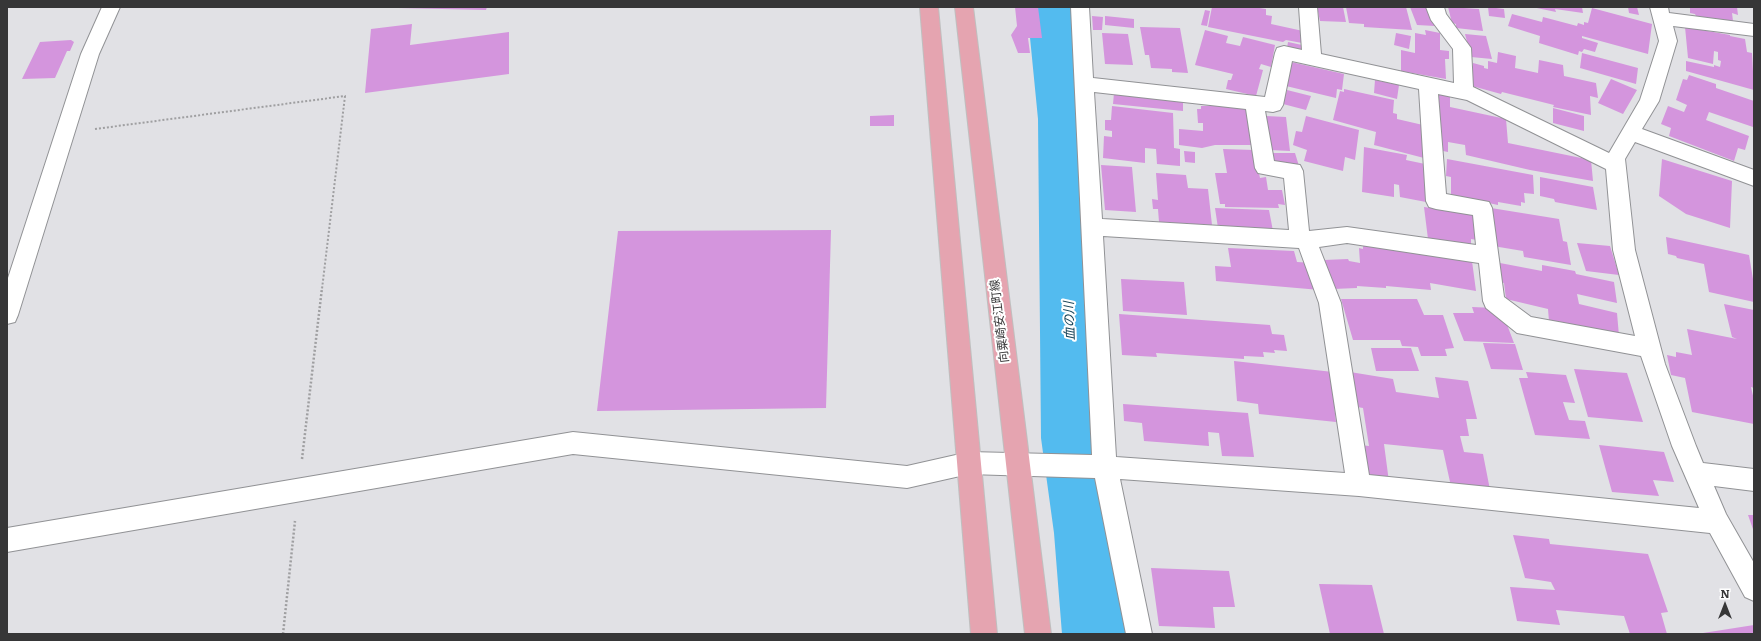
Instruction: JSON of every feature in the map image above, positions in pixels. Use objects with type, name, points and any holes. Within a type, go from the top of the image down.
[{"type":"main road","points":[[929,7],[984,634]]},
{"type":"main road","name":"向粟崎安江町線","points":[[964,7],[1038,634]]},
{"type":"street","points":[[7,315],[90,54],[111,7]]},
{"type":"street","points":[[1080,7],[1104,467],[1140,634]]},
{"type":"street","points":[[1308,7],[1312,59]]},
{"type":"street","points":[[1434,7],[1437,16],[1462,48],[1464,91]]},
{"type":"street","points":[[1754,30],[1661,12],[1668,41],[1649,101],[1615,159],[1624,250],[1650,348],[1681,439],[1717,522],[1754,588]]},
{"type":"street","points":[[1084,84],[1273,104],[1284,53],[1464,91],[1616,165]]},
{"type":"street","points":[[1428,84],[1436,201],[1482,208],[1494,301],[1525,326],[1650,348]]},
{"type":"street","points":[[1254,102],[1265,168],[1293,170],[1303,240],[1330,303],[1359,485]]},
{"type":"street","points":[[1631,133],[1754,178],[1754,188]]},
{"type":"street","points":[[1092,227],[1303,240],[1347,235],[1489,256]]},
{"type":"street","points":[[7,540],[573,443],[908,478],[969,463],[1104,467],[1359,485],[1717,522]]},
{"type":"street","points":[[1696,473],[1754,480]]},
{"type":"path","points":[[65,133],[345,96],[283,634]]},
{"type":"building","points":[[354,7],[487,7],[486,10]]},
{"type":"building","points":[[1015,7],[1038,7],[1042,38],[1028,38],[1030,53],[1018,53],[1011,35],[1017,26]]},
{"type":"building","points":[[1212,7],[1253,7],[1266,9],[1266,15],[1272,16],[1271,24],[1303,31],[1302,43],[1286,40],[1283,42],[1208,27]]},
{"type":"building","points":[[1317,7],[1343,7],[1346,22],[1320,21]]},
{"type":"building","points":[[1346,7],[1406,7],[1412,30],[1364,27],[1364,24],[1349,23]]},
{"type":"building","points":[[1410,7],[1428,7],[1435,26],[1417,25]]},
{"type":"building","points":[[1448,7],[1479,9],[1483,31],[1456,28],[1456,24],[1452,23]]},
{"type":"building","points":[[1488,7],[1504,9],[1505,18],[1489,16]]},
{"type":"building","points":[[1532,7],[1582,7],[1583,13],[1555,9],[1556,12]]},
{"type":"building","points":[[1628,7],[1637,7],[1639,15],[1629,13]]},
{"type":"building","points":[[1690,7],[1737,7],[1738,15],[1732,13],[1733,21],[1696,16],[1695,14],[1690,13]]},
{"type":"building","points":[[1592,8],[1652,24],[1648,54],[1582,36],[1582,38],[1598,43],[1595,52],[1584,49],[1582,52],[1579,51],[1578,55],[1539,43],[1540,36],[1508,26],[1512,14],[1542,22],[1543,17],[1577,26],[1578,23],[1584,25],[1584,22],[1588,23]]},
{"type":"building","points":[[1205,10],[1210,11],[1207,26],[1201,25]]},
{"type":"building","points":[[1092,16],[1103,17],[1102,30],[1093,30]]},
{"type":"building","points":[[1105,16],[1134,19],[1134,28],[1105,25]]},
{"type":"building","points":[[412,24],[410,45],[509,32],[509,74],[365,93],[371,29]]},
{"type":"building","points":[[1140,27],[1180,28],[1188,73],[1172,72],[1172,69],[1151,68],[1149,55],[1145,55]]},
{"type":"building","points":[[1685,27],[1745,39],[1747,52],[1752,53],[1754,90],[1686,71],[1686,61],[1720,67],[1721,61],[1718,60],[1718,52],[1714,51],[1713,64],[1688,58]]},
{"type":"building","points":[[1205,30],[1228,36],[1226,43],[1240,46],[1243,37],[1275,45],[1271,67],[1261,64],[1259,69],[1263,70],[1256,96],[1226,89],[1228,80],[1231,80],[1233,74],[1195,65]]},
{"type":"building","points":[[1425,30],[1440,33],[1440,50],[1449,51],[1449,59],[1445,59],[1446,79],[1401,71],[1401,50],[1415,53],[1415,33],[1426,35]]},
{"type":"building","points":[[1102,33],[1128,34],[1133,65],[1105,64]]},
{"type":"building","points":[[1396,33],[1411,36],[1409,49],[1394,45]]},
{"type":"building","points":[[1465,34],[1486,36],[1492,59],[1471,57]]},
{"type":"building","points":[[71,40],[74,42],[70,51],[67,51],[55,78],[22,79],[40,42]]},
{"type":"building","points":[[1288,42],[1302,45],[1302,51],[1287,48]]},
{"type":"building","points":[[1498,52],[1516,56],[1515,68],[1538,73],[1539,60],[1563,65],[1564,76],[1596,83],[1598,98],[1590,96],[1591,115],[1553,107],[1554,105],[1502,92],[1501,94],[1472,86],[1471,66],[1473,66],[1473,63],[1484,66],[1484,68],[1488,69],[1488,61],[1497,63]]},
{"type":"building","points":[[1582,53],[1638,68],[1636,84],[1580,68]]},
{"type":"building","points":[[1291,62],[1344,74],[1342,90],[1337,89],[1336,98],[1286,86]]},
{"type":"building","points":[[1689,75],[1716,84],[1716,88],[1754,101],[1753,127],[1709,112],[1706,120],[1749,136],[1745,150],[1738,148],[1734,161],[1669,136],[1671,128],[1661,124],[1668,106],[1684,112],[1687,105],[1676,100],[1683,79],[1687,80]]},
{"type":"building","points":[[1611,79],[1637,90],[1623,114],[1598,103]]},
{"type":"building","points":[[1375,80],[1399,85],[1397,99],[1374,93]]},
{"type":"building","points":[[1344,89],[1394,100],[1393,113],[1397,114],[1397,119],[1423,125],[1424,158],[1374,145],[1376,132],[1333,120],[1340,91],[1344,92]]},
{"type":"building","points":[[1287,90],[1311,96],[1306,110],[1283,104]]},
{"type":"building","points":[[1114,93],[1183,100],[1183,111],[1113,104]]},
{"type":"building","points":[[1438,93],[1450,95],[1450,107],[1506,119],[1508,143],[1591,160],[1593,181],[1530,170],[1466,155],[1465,145],[1448,142],[1448,152],[1438,150]]},
{"type":"building","points":[[1211,104],[1250,109],[1251,145],[1215,145],[1202,148],[1179,145],[1179,129],[1203,131],[1203,123],[1198,123],[1197,109],[1201,109],[1201,106],[1210,106]]},
{"type":"building","points":[[1112,106],[1173,113],[1174,148],[1180,149],[1180,166],[1157,164],[1156,149],[1145,148],[1145,163],[1103,158],[1104,136],[1112,137],[1112,131],[1105,130],[1105,120],[1111,120]]},
{"type":"building","points":[[1553,108],[1584,116],[1584,131],[1553,123]]},
{"type":"building","points":[[894,115],[894,126],[870,126],[870,116]]},
{"type":"building","points":[[1266,116],[1286,117],[1290,151],[1270,150]]},
{"type":"building","points":[[1306,116],[1359,130],[1355,160],[1345,157],[1343,171],[1304,161],[1307,150],[1293,145],[1296,131],[1302,132]]},
{"type":"building","points":[[1364,147],[1407,155],[1406,160],[1425,164],[1426,202],[1400,197],[1399,185],[1394,184],[1394,197],[1362,192]]},
{"type":"building","points":[[1223,149],[1254,150],[1260,178],[1266,177],[1268,190],[1282,190],[1285,205],[1278,204],[1279,208],[1225,207],[1225,204],[1220,204],[1215,173],[1227,173]]},
{"type":"building","points":[[1184,151],[1195,152],[1195,163],[1185,162]]},
{"type":"building","points":[[1272,153],[1295,153],[1299,166],[1274,165]]},
{"type":"building","points":[[1447,159],[1533,175],[1534,194],[1524,193],[1525,203],[1521,202],[1521,206],[1498,202],[1498,205],[1451,195],[1451,177],[1446,176]]},
{"type":"building","points":[[1662,159],[1732,181],[1730,228],[1686,214],[1659,196]]},
{"type":"building","points":[[1101,165],[1132,167],[1136,212],[1105,210]]},
{"type":"building","points":[[1156,173],[1186,175],[1188,188],[1208,189],[1212,225],[1159,222],[1158,209],[1153,209],[1152,199],[1158,200]]},
{"type":"building","points":[[1540,177],[1593,187],[1597,210],[1555,202],[1554,199],[1540,196]]},
{"type":"building","points":[[1424,207],[1473,214],[1477,240],[1471,239],[1471,245],[1428,239]]},
{"type":"building","points":[[1215,208],[1269,210],[1273,231],[1218,228]]},
{"type":"building","points":[[1491,208],[1559,219],[1563,241],[1567,242],[1571,265],[1524,257],[1523,251],[1493,246]]},
{"type":"building","points":[[831,230],[826,408],[597,411],[618,231]]},
{"type":"building","points":[[1666,237],[1749,255],[1754,285],[1754,302],[1709,292],[1704,264],[1677,258],[1676,256],[1668,254]]},
{"type":"building","points":[[1577,243],[1610,246],[1619,275],[1586,271]]},
{"type":"building","points":[[1363,244],[1472,261],[1476,291],[1430,283],[1431,290],[1386,286],[1386,288],[1357,286],[1357,288],[1333,289],[1324,260],[1348,259],[1349,261],[1360,263],[1359,248],[1363,249]]},
{"type":"building","points":[[1228,248],[1294,251],[1297,262],[1314,263],[1320,290],[1216,281],[1215,266],[1231,267]]},
{"type":"building","points":[[1500,263],[1542,271],[1542,265],[1575,271],[1576,274],[1614,282],[1617,303],[1577,294],[1579,304],[1617,313],[1619,336],[1549,321],[1548,309],[1506,299],[1504,283],[1500,282]]},
{"type":"building","points":[[1121,279],[1184,282],[1187,315],[1123,311]]},
{"type":"building","points":[[1341,299],[1417,299],[1424,315],[1443,315],[1454,348],[1445,349],[1447,356],[1421,356],[1418,347],[1402,346],[1400,340],[1353,340]]},
{"type":"building","points":[[1724,304],[1754,310],[1754,388],[1751,387],[1754,400],[1754,424],[1692,412],[1685,378],[1671,375],[1667,355],[1676,357],[1676,352],[1692,355],[1687,329],[1737,339],[1732,337]]},
{"type":"building","points":[[1472,307],[1495,308],[1503,314],[1514,343],[1464,341],[1453,313],[1474,313]]},
{"type":"building","points":[[1119,314],[1270,325],[1272,334],[1284,335],[1287,351],[1274,350],[1275,353],[1263,352],[1264,357],[1244,356],[1244,359],[1156,353],[1157,357],[1122,355]]},
{"type":"building","points":[[1483,343],[1515,344],[1523,370],[1491,369]]},
{"type":"building","points":[[1371,348],[1411,348],[1419,371],[1376,371]]},
{"type":"building","points":[[1234,361],[1333,372],[1338,405],[1334,405],[1336,422],[1259,414],[1258,404],[1237,401]]},
{"type":"building","points":[[1574,369],[1627,373],[1643,422],[1588,417]]},
{"type":"building","points":[[1350,372],[1393,379],[1396,392],[1439,398],[1435,377],[1468,381],[1477,419],[1466,419],[1469,436],[1460,436],[1464,452],[1483,454],[1491,495],[1452,491],[1443,450],[1384,444],[1389,482],[1369,481],[1360,445],[1369,446],[1363,408],[1352,406]]},
{"type":"building","points":[[1526,372],[1566,375],[1575,403],[1563,402],[1569,420],[1585,421],[1590,439],[1535,435],[1519,378],[1528,378]]},
{"type":"building","points":[[1123,404],[1248,413],[1254,457],[1222,456],[1219,433],[1208,432],[1209,446],[1144,441],[1142,423],[1124,421]]},
{"type":"building","points":[[1599,445],[1664,452],[1674,482],[1653,480],[1659,496],[1612,492]]},
{"type":"building","points":[[1748,515],[1754,515],[1754,532]]},
{"type":"building","points":[[1513,535],[1549,539],[1550,544],[1648,554],[1668,612],[1661,613],[1667,634],[1630,634],[1624,616],[1556,610],[1560,625],[1517,621],[1510,587],[1555,590],[1551,582],[1525,578]]},
{"type":"building","points":[[1151,568],[1229,571],[1235,607],[1213,607],[1215,628],[1159,626]]},
{"type":"building","points":[[1319,584],[1372,585],[1384,634],[1330,634]]},
{"type":"building","points":[[1754,625],[1754,634],[1703,634],[1703,633]]},
{"type":"waterway","name":"血の川","points":[[1052,7],[1065,119],[1074,438],[1088,533],[1098,634]]}]
